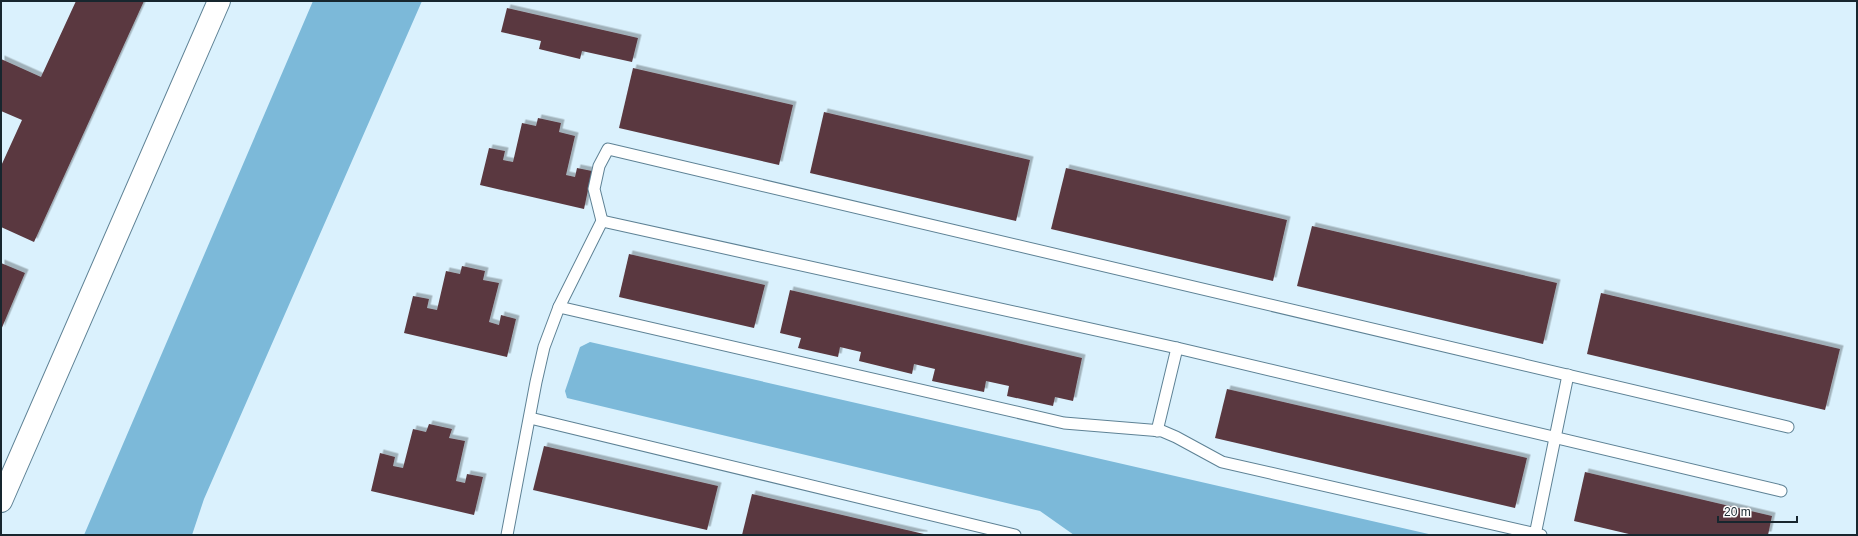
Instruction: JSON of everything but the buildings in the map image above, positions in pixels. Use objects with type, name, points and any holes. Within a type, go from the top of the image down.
[{"type":"street","points":[[1,501],[219,1]]},
{"type":"lane","points":[[507,535],[544,347],[559,307],[602,220],[594,189],[599,166],[608,149],[1788,427]]},
{"type":"lane","points":[[602,220],[1177,348],[1781,491]]},
{"type":"lane","points":[[559,307],[1064,423],[1162,431],[1222,462],[1537,535],[1568,375]]},
{"type":"lane","points":[[1157,431],[1177,348]]},
{"type":"lane","points":[[530,418],[1015,535]]},
{"type":"water","points":[[313,1],[422,1],[204,499],[192,535],[84,535]]},
{"type":"water","points":[[590,342],[1433,535],[1074,535],[1040,511],[567,398],[565,391],[580,347]]}]
